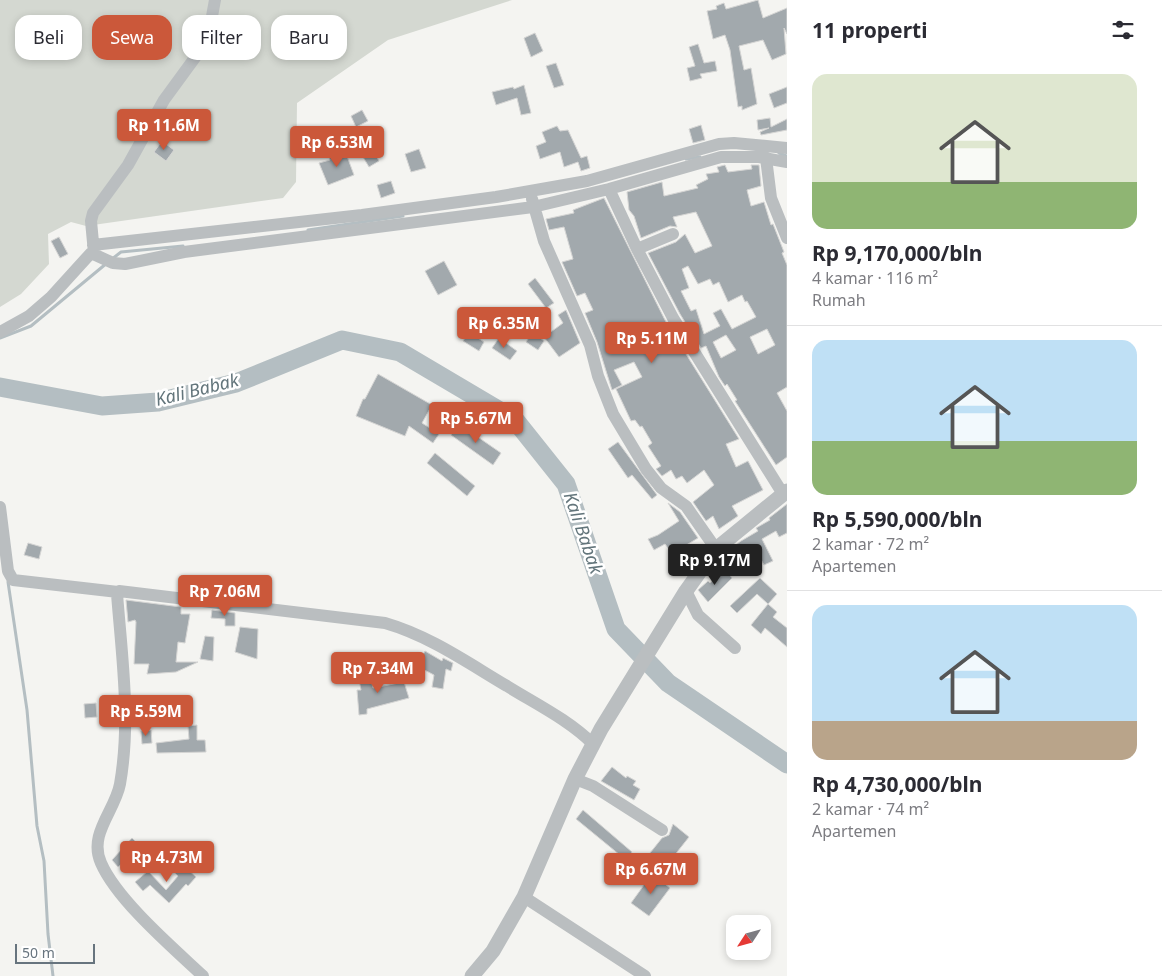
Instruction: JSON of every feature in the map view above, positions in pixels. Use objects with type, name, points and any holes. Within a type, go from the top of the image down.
[{"type":"street","points":[[101,255],[91,221],[93,212],[128,165],[164,100],[202,48],[210,27],[215,0]]},
{"type":"street","points":[[531,199],[587,181],[719,144],[766,158],[787,162]]},
{"type":"street","points":[[0,332],[29,316],[67,280],[87,256],[609,189],[734,149],[787,148]]},
{"type":"street","points":[[766,158],[771,198],[787,238]]},
{"type":"street","points":[[472,976],[493,951],[524,897],[593,744],[686,590],[716,549],[785,493],[673,318],[637,249],[609,189]]},
{"type":"street","points":[[531,199],[552,261],[590,345],[598,376],[613,414],[646,469],[661,488],[686,506],[716,549]]},
{"type":"street","points":[[101,255],[125,264],[184,252],[363,222]]},
{"type":"street","points":[[637,249],[673,234]]},
{"type":"street","points":[[0,507],[9,574],[13,580],[118,592],[123,590],[397,626],[425,638],[526,697],[571,725],[593,744]]},
{"type":"street","points":[[686,590],[698,615],[735,648]]},
{"type":"street","points":[[118,592],[126,718],[124,761],[118,792],[97,840],[98,850],[101,862],[113,882],[163,939],[203,976]]},
{"type":"street","points":[[576,779],[593,786],[662,830]]},
{"type":"street","points":[[524,897],[645,976]]},
{"type":"shaded area","points":[[0,0],[512,0],[388,40],[297,103],[296,182],[283,198],[86,226],[71,222],[48,234],[49,264],[21,294],[0,307]]},
{"type":"building","points":[[758,0],[763,18],[787,8],[787,34],[784,28],[786,54],[772,60],[763,40],[739,46],[744,70],[751,68],[757,104],[742,110],[742,106],[738,107],[730,50],[725,35],[713,39],[707,11],[717,9],[716,6],[724,3],[726,9]]},
{"type":"building","points":[[535,33],[543,51],[531,57],[524,38]]},
{"type":"building","points":[[698,44],[704,63],[715,61],[717,71],[700,74],[702,78],[690,81],[687,68],[695,66],[689,47]]},
{"type":"building","points":[[556,63],[564,85],[554,88],[546,66]]},
{"type":"building","points":[[524,85],[531,113],[521,115],[517,98],[496,105],[492,92],[513,87],[514,89]]},
{"type":"building","points":[[787,87],[787,103],[774,108],[769,94]]},
{"type":"building","points":[[362,110],[368,121],[356,127],[351,116]]},
{"type":"building","points":[[770,118],[771,127],[787,119],[787,130],[761,135],[760,132],[769,128],[758,130],[757,120]]},
{"type":"building","points":[[701,125],[705,140],[693,143],[689,129]]},
{"type":"building","points":[[557,126],[560,131],[568,130],[581,158],[587,156],[590,168],[581,171],[578,162],[564,167],[560,152],[540,159],[536,146],[546,142],[542,132]]},
{"type":"building","points":[[365,136],[379,161],[369,167],[354,142]]},
{"type":"building","points":[[162,141],[174,150],[166,161],[154,152]]},
{"type":"building","points":[[344,148],[354,175],[328,185],[319,163],[330,160],[329,157],[337,154],[336,152]]},
{"type":"building","points":[[419,149],[426,168],[411,172],[405,154]]},
{"type":"building","points":[[725,165],[728,172],[752,169],[751,165],[759,165],[761,186],[747,190],[751,206],[764,202],[771,225],[773,224],[784,252],[782,253],[787,265],[787,387],[777,393],[787,411],[787,457],[776,465],[735,401],[737,400],[727,384],[725,386],[719,377],[706,346],[701,348],[680,314],[648,253],[676,242],[685,234],[695,253],[712,246],[696,212],[673,217],[677,227],[670,226],[641,238],[634,216],[629,210],[627,192],[662,182],[664,196],[698,188],[696,185],[708,179],[706,174],[719,172],[717,167]],"holes":[[[688,266],[698,284],[710,279],[713,285],[719,282],[728,302],[742,295],[756,317],[732,329],[721,309],[713,313],[720,326],[704,334],[696,309],[691,311],[681,291],[689,288],[682,269]],[[767,329],[775,345],[758,354],[750,337]],[[726,335],[736,350],[721,358],[713,342]]]},
{"type":"building","points":[[391,181],[395,193],[381,198],[377,185]]},
{"type":"building","points":[[604,198],[666,322],[739,439],[726,444],[736,467],[748,461],[763,490],[732,506],[738,516],[719,529],[713,516],[706,521],[693,502],[714,485],[704,470],[687,483],[682,476],[676,479],[671,470],[662,476],[656,469],[661,466],[648,446],[652,443],[642,426],[640,427],[635,420],[631,421],[616,389],[642,377],[634,362],[614,370],[622,385],[612,390],[597,342],[585,313],[593,310],[585,293],[577,296],[562,262],[573,259],[564,227],[549,230],[546,219],[574,213],[573,210]]},
{"type":"building","points":[[59,237],[68,254],[60,258],[51,241]]},
{"type":"building","points":[[444,261],[457,285],[438,295],[425,271]]},
{"type":"building","points":[[535,278],[554,303],[546,308],[528,284]]},
{"type":"building","points":[[566,310],[580,343],[559,357],[544,337],[563,323],[558,315]]},
{"type":"building","points":[[469,332],[484,342],[479,351],[463,341]]},
{"type":"building","points":[[533,332],[544,341],[538,350],[526,342]]},
{"type":"building","points":[[499,338],[517,351],[510,360],[492,348]]},
{"type":"building","points":[[378,374],[432,405],[422,423],[439,434],[433,443],[409,426],[405,436],[356,416],[363,399],[365,399]]},
{"type":"building","points":[[459,424],[501,453],[493,465],[451,435]]},
{"type":"building","points":[[618,442],[657,495],[652,499],[632,475],[628,478],[608,449]]},
{"type":"building","points":[[435,453],[475,486],[467,496],[427,463]]},
{"type":"building","points":[[668,503],[680,512],[698,538],[683,547],[687,554],[678,561],[665,544],[654,550],[648,539],[658,535],[679,521]]},
{"type":"building","points":[[787,504],[787,533],[779,537],[776,531],[762,539],[773,561],[764,565],[754,547],[740,555],[738,552],[720,567],[717,564],[723,555],[758,531],[756,528],[770,520],[769,518]]},
{"type":"building","points":[[28,543],[42,547],[39,559],[24,555]]},
{"type":"building","points":[[725,570],[732,578],[708,602],[698,590],[708,581],[710,583]]},
{"type":"building","points":[[760,578],[777,594],[768,604],[757,594],[737,613],[730,606]]},
{"type":"building","points":[[126,600],[181,607],[181,614],[190,614],[185,643],[178,642],[176,662],[198,662],[176,672],[147,674],[149,664],[134,664],[136,622],[135,620],[128,622]]},
{"type":"building","points":[[768,604],[777,612],[773,617],[787,628],[787,647],[765,628],[761,634],[751,625]]},
{"type":"building","points":[[212,610],[235,613],[235,626],[225,626],[225,619],[211,618]]},
{"type":"building","points":[[240,627],[258,629],[257,659],[235,652]]},
{"type":"building","points":[[205,636],[214,637],[213,661],[200,659]]},
{"type":"building","points":[[425,651],[442,661],[443,658],[453,663],[451,671],[446,669],[443,689],[432,687],[434,675],[417,666]]},
{"type":"building","points":[[369,672],[373,688],[404,682],[409,698],[367,709],[367,714],[359,715],[357,690],[361,690],[358,674]]},
{"type":"building","points":[[96,703],[97,717],[85,718],[84,704]]},
{"type":"building","points":[[197,725],[197,740],[205,740],[206,752],[157,753],[156,743],[189,739],[188,726]]},
{"type":"building","points":[[151,730],[152,743],[142,744],[141,731]]},
{"type":"building","points":[[612,767],[626,778],[627,776],[636,781],[633,785],[640,789],[634,800],[601,781]]},
{"type":"building","points":[[583,810],[632,852],[626,860],[576,819]]},
{"type":"building","points":[[673,824],[689,837],[662,871],[646,858],[662,838],[669,835]]},
{"type":"building","points":[[132,838],[141,847],[118,867],[112,860]]},
{"type":"building","points":[[183,865],[196,877],[188,886],[186,884],[169,903],[150,885],[143,891],[135,882],[148,871],[166,890],[178,876],[175,873]]},
{"type":"building","points":[[652,874],[670,888],[649,916],[631,903]]},
{"type":"waterway","points":[[779,153],[787,156]]},
{"type":"waterway","points":[[686,159],[700,157]]},
{"type":"waterway","points":[[308,230],[403,216]]},
{"type":"waterway","points":[[112,259],[121,252],[183,246]]},
{"type":"waterway","points":[[0,338],[31,326],[107,263]]},
{"type":"waterway","name":"Kali Babak","points":[[0,387],[102,406],[158,402],[236,383],[342,340],[400,352],[515,420],[566,484],[616,629],[668,683],[787,764]]},
{"type":"waterway","points":[[8,582],[27,710],[37,826],[44,861],[48,934],[53,976]]}]
